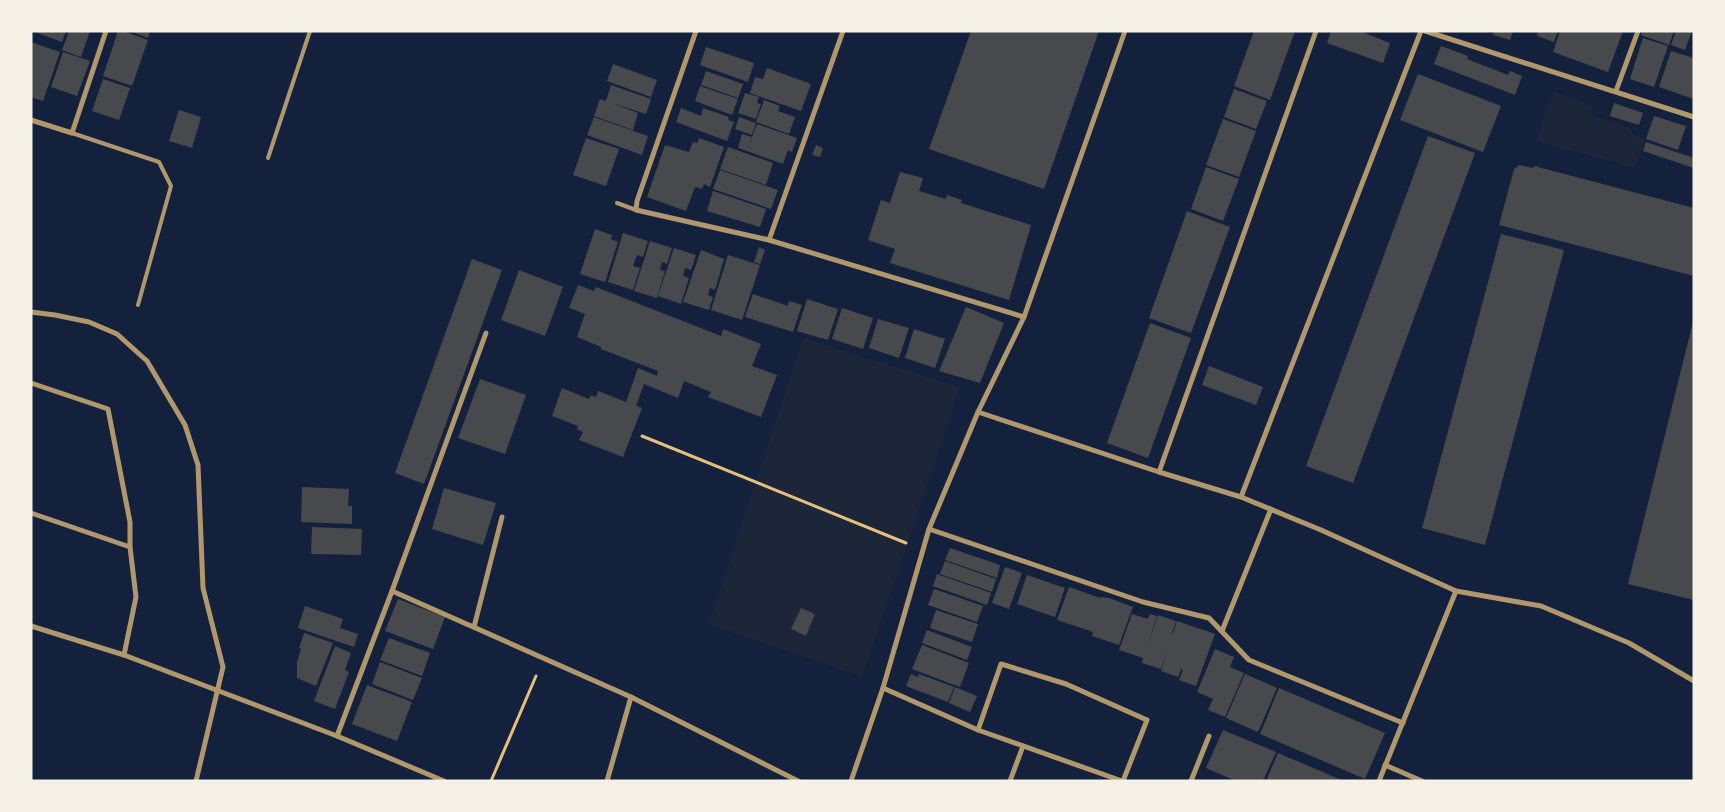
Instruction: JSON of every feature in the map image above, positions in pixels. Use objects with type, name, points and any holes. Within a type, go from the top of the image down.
[{"type":"street","points":[[31,120],[72,133],[106,31]]},
{"type":"street","points":[[696,31],[636,202],[636,210],[769,240],[1024,317]]},
{"type":"street","points":[[769,240],[843,31]]},
{"type":"street","points":[[851,781],[883,688],[929,529],[978,412],[1024,317],[1125,31]]},
{"type":"street","points":[[1159,472],[1316,31]]},
{"type":"street","points":[[1241,497],[1421,31]]},
{"type":"street","points":[[1425,31],[1440,34],[1694,117]]},
{"type":"street","points":[[1616,92],[1638,31]]},
{"type":"street","points":[[31,312],[89,322],[117,334],[147,361],[185,425],[198,465],[203,588],[223,667],[196,781]]},
{"type":"street","points":[[337,736],[486,333]]},
{"type":"street","points":[[31,383],[108,409],[130,522],[130,547],[136,597],[124,654]]},
{"type":"street","points":[[978,412],[1271,508],[1456,591],[1541,606],[1628,643],[1694,681]]},
{"type":"street","points":[[1222,631],[1271,508]]},
{"type":"street","points":[[31,513],[130,547]]},
{"type":"street","points":[[474,628],[502,517]]},
{"type":"street","points":[[929,529],[1143,602],[1209,618],[1249,660],[1402,724]]},
{"type":"street","points":[[392,591],[631,697],[798,781]]},
{"type":"street","points":[[1379,781],[1456,591]]},
{"type":"street","points":[[31,626],[124,654],[337,736],[444,781]]},
{"type":"street","points":[[883,688],[978,730],[1122,781],[1146,720],[1066,684],[1001,664],[978,730]]},
{"type":"street","points":[[607,781],[631,697]]},
{"type":"street","points":[[1192,781],[1209,736]]},
{"type":"street","points":[[1010,781],[1023,746]]},
{"type":"street","points":[[1386,765],[1422,781]]},
{"type":"lane","points":[[268,158],[310,31]]},
{"type":"lane","points":[[72,133],[159,162],[171,186],[138,305]]},
{"type":"lane","points":[[617,203],[636,210]]},
{"type":"path","points":[[642,436],[923,549]]},
{"type":"path","points":[[491,781],[544,658]]},
{"type":"shaded area","points":[[1553,91],[1593,106],[1591,115],[1629,128],[1634,135],[1645,139],[1635,168],[1536,141]]},
{"type":"shaded area","points":[[803,338],[960,387],[862,677],[709,624]]},
{"type":"building","points":[[32,31],[66,31],[62,42]]},
{"type":"building","points":[[69,31],[90,31],[81,57],[62,50]]},
{"type":"building","points":[[118,31],[148,40],[132,86],[103,76]]},
{"type":"building","points":[[130,31],[150,31],[148,38]]},
{"type":"building","points":[[971,31],[1099,31],[1044,189],[929,149]]},
{"type":"building","points":[[1254,31],[1295,31],[1270,100],[1234,86]]},
{"type":"building","points":[[1331,31],[1360,31],[1390,43],[1383,63],[1327,43]]},
{"type":"building","points":[[1494,31],[1513,31],[1510,40],[1493,35]]},
{"type":"building","points":[[1538,31],[1558,31],[1554,42],[1537,36]]},
{"type":"building","points":[[1560,31],[1623,31],[1608,72],[1553,52]]},
{"type":"building","points":[[1642,31],[1674,31],[1669,45],[1641,35]]},
{"type":"building","points":[[1676,31],[1692,31],[1685,50],[1671,45]]},
{"type":"building","points":[[1643,38],[1668,46],[1654,87],[1630,79]]},
{"type":"building","points":[[31,42],[60,52],[43,101],[31,97]]},
{"type":"building","points":[[1441,46],[1468,56],[1467,59],[1508,75],[1510,71],[1522,76],[1515,95],[1434,64]]},
{"type":"building","points":[[706,47],[754,63],[748,82],[700,65]]},
{"type":"building","points":[[1671,51],[1694,58],[1694,99],[1659,87]]},
{"type":"building","points":[[63,52],[90,61],[77,96],[51,87]]},
{"type":"building","points":[[613,64],[657,80],[651,97],[607,81]]},
{"type":"building","points":[[767,68],[811,84],[801,111],[750,93],[755,77],[763,79]]},
{"type":"building","points":[[706,71],[743,84],[738,98],[701,85]]},
{"type":"building","points":[[1418,74],[1501,106],[1483,152],[1400,120]]},
{"type":"building","points":[[103,79],[130,88],[119,120],[92,111]]},
{"type":"building","points":[[611,85],[651,99],[646,114],[612,103],[638,113],[633,130],[594,116],[600,99],[606,101]]},
{"type":"building","points":[[700,86],[738,99],[732,115],[695,101]]},
{"type":"building","points":[[1234,89],[1267,101],[1256,129],[1224,117]]},
{"type":"building","points":[[745,93],[759,97],[757,103],[761,104],[756,119],[738,113]]},
{"type":"building","points":[[764,100],[780,106],[778,111],[795,117],[789,134],[756,122]]},
{"type":"building","points":[[1614,103],[1643,113],[1639,125],[1610,116]]},
{"type":"building","points":[[681,108],[701,116],[703,108],[729,117],[728,120],[734,122],[727,141],[676,122]]},
{"type":"building","points":[[179,110],[201,117],[192,148],[169,141]]},
{"type":"building","points":[[1654,116],[1686,126],[1678,150],[1646,139]]},
{"type":"building","points":[[594,117],[648,136],[642,155],[587,135]]},
{"type":"building","points":[[739,117],[756,123],[752,135],[735,129]]},
{"type":"building","points":[[1223,119],[1256,131],[1239,177],[1206,165]]},
{"type":"building","points":[[757,124],[797,138],[792,152],[788,150],[783,164],[747,151]]},
{"type":"building","points":[[742,134],[752,137],[747,151],[738,148]]},
{"type":"building","points":[[1428,136],[1475,153],[1353,483],[1306,466]]},
{"type":"building","points":[[586,138],[619,149],[606,186],[573,175]]},
{"type":"building","points":[[699,138],[724,147],[710,187],[704,184],[702,189],[695,187],[686,211],[647,197],[665,145],[689,152],[693,142],[697,143]]},
{"type":"building","points":[[1646,142],[1694,158],[1694,168],[1643,151]]},
{"type":"building","points":[[816,145],[823,148],[820,157],[812,155]]},
{"type":"building","points":[[728,147],[773,163],[766,185],[720,169]]},
{"type":"building","points":[[1519,165],[1533,168],[1534,166],[1694,208],[1694,276],[1499,225],[1514,169]]},
{"type":"building","points":[[1206,167],[1239,179],[1223,221],[1191,209]]},
{"type":"building","points":[[720,170],[778,190],[771,209],[713,189]]},
{"type":"building","points":[[900,172],[923,178],[919,191],[946,199],[947,195],[962,200],[961,203],[1031,225],[1009,300],[890,263],[895,249],[868,240],[881,200],[890,203]]},
{"type":"building","points":[[713,191],[766,209],[760,227],[707,211]]},
{"type":"building","points":[[1187,211],[1230,227],[1191,333],[1149,318]]},
{"type":"building","points":[[595,229],[612,235],[611,239],[618,242],[605,282],[580,274]]},
{"type":"building","points":[[623,233],[648,241],[643,257],[637,255],[633,266],[640,268],[633,290],[608,282]]},
{"type":"building","points":[[1501,234],[1564,250],[1485,545],[1422,528]]},
{"type":"building","points":[[650,241],[672,248],[667,264],[662,262],[660,270],[665,271],[657,298],[634,291]]},
{"type":"building","points":[[759,247],[765,250],[760,264],[754,262]]},
{"type":"building","points":[[674,248],[696,255],[691,270],[685,268],[683,276],[689,278],[681,304],[658,296]]},
{"type":"building","points":[[701,250],[724,259],[715,290],[710,288],[708,295],[713,297],[709,310],[683,302]]},
{"type":"building","points":[[728,255],[760,265],[742,320],[711,310]]},
{"type":"building","points":[[472,259],[502,270],[424,484],[395,473]]},
{"type":"building","points":[[519,270],[563,287],[545,336],[501,320]]},
{"type":"building","points":[[578,285],[594,291],[596,287],[721,336],[723,329],[761,344],[752,366],[777,375],[761,417],[708,397],[711,392],[684,381],[678,398],[644,384],[636,406],[642,408],[623,457],[579,440],[583,432],[577,429],[578,426],[552,416],[562,388],[589,399],[591,395],[596,397],[598,391],[626,402],[638,368],[657,376],[658,371],[601,349],[601,347],[577,337],[585,314],[569,308]]},
{"type":"building","points":[[753,294],[788,306],[789,301],[802,305],[793,332],[745,317]]},
{"type":"building","points":[[807,299],[838,309],[828,340],[797,331]]},
{"type":"building","points":[[966,307],[1004,323],[980,383],[939,371]]},
{"type":"building","points":[[842,308],[873,318],[863,349],[832,339]]},
{"type":"building","points":[[878,319],[909,328],[899,358],[869,348]]},
{"type":"building","points":[[1694,322],[1694,600],[1628,584]]},
{"type":"building","points":[[1150,323],[1191,338],[1148,458],[1107,443]]},
{"type":"building","points":[[914,329],[945,339],[935,368],[905,358]]},
{"type":"building","points":[[1209,366],[1263,387],[1256,405],[1202,385]]},
{"type":"building","points":[[480,379],[526,395],[505,454],[458,438]]},
{"type":"building","points":[[302,487],[349,489],[348,506],[352,506],[352,524],[301,522]]},
{"type":"building","points":[[444,488],[496,503],[483,545],[432,529]]},
{"type":"building","points":[[312,527],[362,529],[361,555],[311,554]]},
{"type":"building","points":[[950,548],[1000,565],[997,578],[945,560]]},
{"type":"building","points":[[945,561],[996,579],[992,592],[940,574]]},
{"type":"building","points":[[1005,567],[1022,573],[1009,609],[992,603]]},
{"type":"building","points":[[937,574],[991,593],[987,605],[933,586]]},
{"type":"building","points":[[1027,575],[1065,588],[1055,617],[1017,604]]},
{"type":"building","points":[[1069,587],[1133,607],[1119,645],[1092,636],[1093,632],[1057,620]]},
{"type":"building","points":[[934,589],[983,606],[977,622],[928,605]]},
{"type":"building","points":[[398,599],[445,617],[433,649],[385,631]]},
{"type":"building","points":[[305,606],[343,619],[340,628],[358,634],[354,647],[298,628]]},
{"type":"building","points":[[801,608],[815,614],[806,636],[791,629]]},
{"type":"building","points":[[936,610],[978,624],[972,642],[930,628]]},
{"type":"building","points":[[1132,614],[1148,619],[1150,614],[1157,616],[1147,647],[1158,615],[1176,621],[1172,633],[1177,621],[1215,634],[1196,686],[1179,680],[1183,670],[1181,669],[1178,677],[1161,671],[1168,649],[1161,669],[1142,663],[1143,658],[1119,650]]},
{"type":"building","points":[[927,630],[972,647],[967,660],[922,643]]},
{"type":"building","points":[[304,633],[333,643],[316,686],[297,678],[297,662],[301,649],[299,648]]},
{"type":"building","points":[[389,638],[430,653],[422,676],[380,660]]},
{"type":"building","points":[[922,645],[969,663],[960,687],[912,669]]},
{"type":"building","points":[[335,646],[351,653],[345,670],[349,672],[335,709],[314,701]]},
{"type":"building","points":[[1215,649],[1234,657],[1230,667],[1244,673],[1225,717],[1208,710],[1213,699],[1197,692]]},
{"type":"building","points":[[380,662],[422,678],[413,700],[372,684]]},
{"type":"building","points":[[911,674],[918,677],[919,674],[954,687],[948,702],[906,686]]},
{"type":"building","points":[[1245,674],[1277,688],[1258,732],[1226,718]]},
{"type":"building","points":[[367,685],[412,702],[397,741],[352,724]]},
{"type":"building","points":[[955,687],[977,696],[970,712],[949,703]]},
{"type":"building","points":[[1279,688],[1385,733],[1365,779],[1260,734]]},
{"type":"building","points":[[1223,730],[1276,752],[1263,781],[1236,781],[1206,768]]},
{"type":"building","points":[[1278,753],[1344,781],[1266,781]]}]
